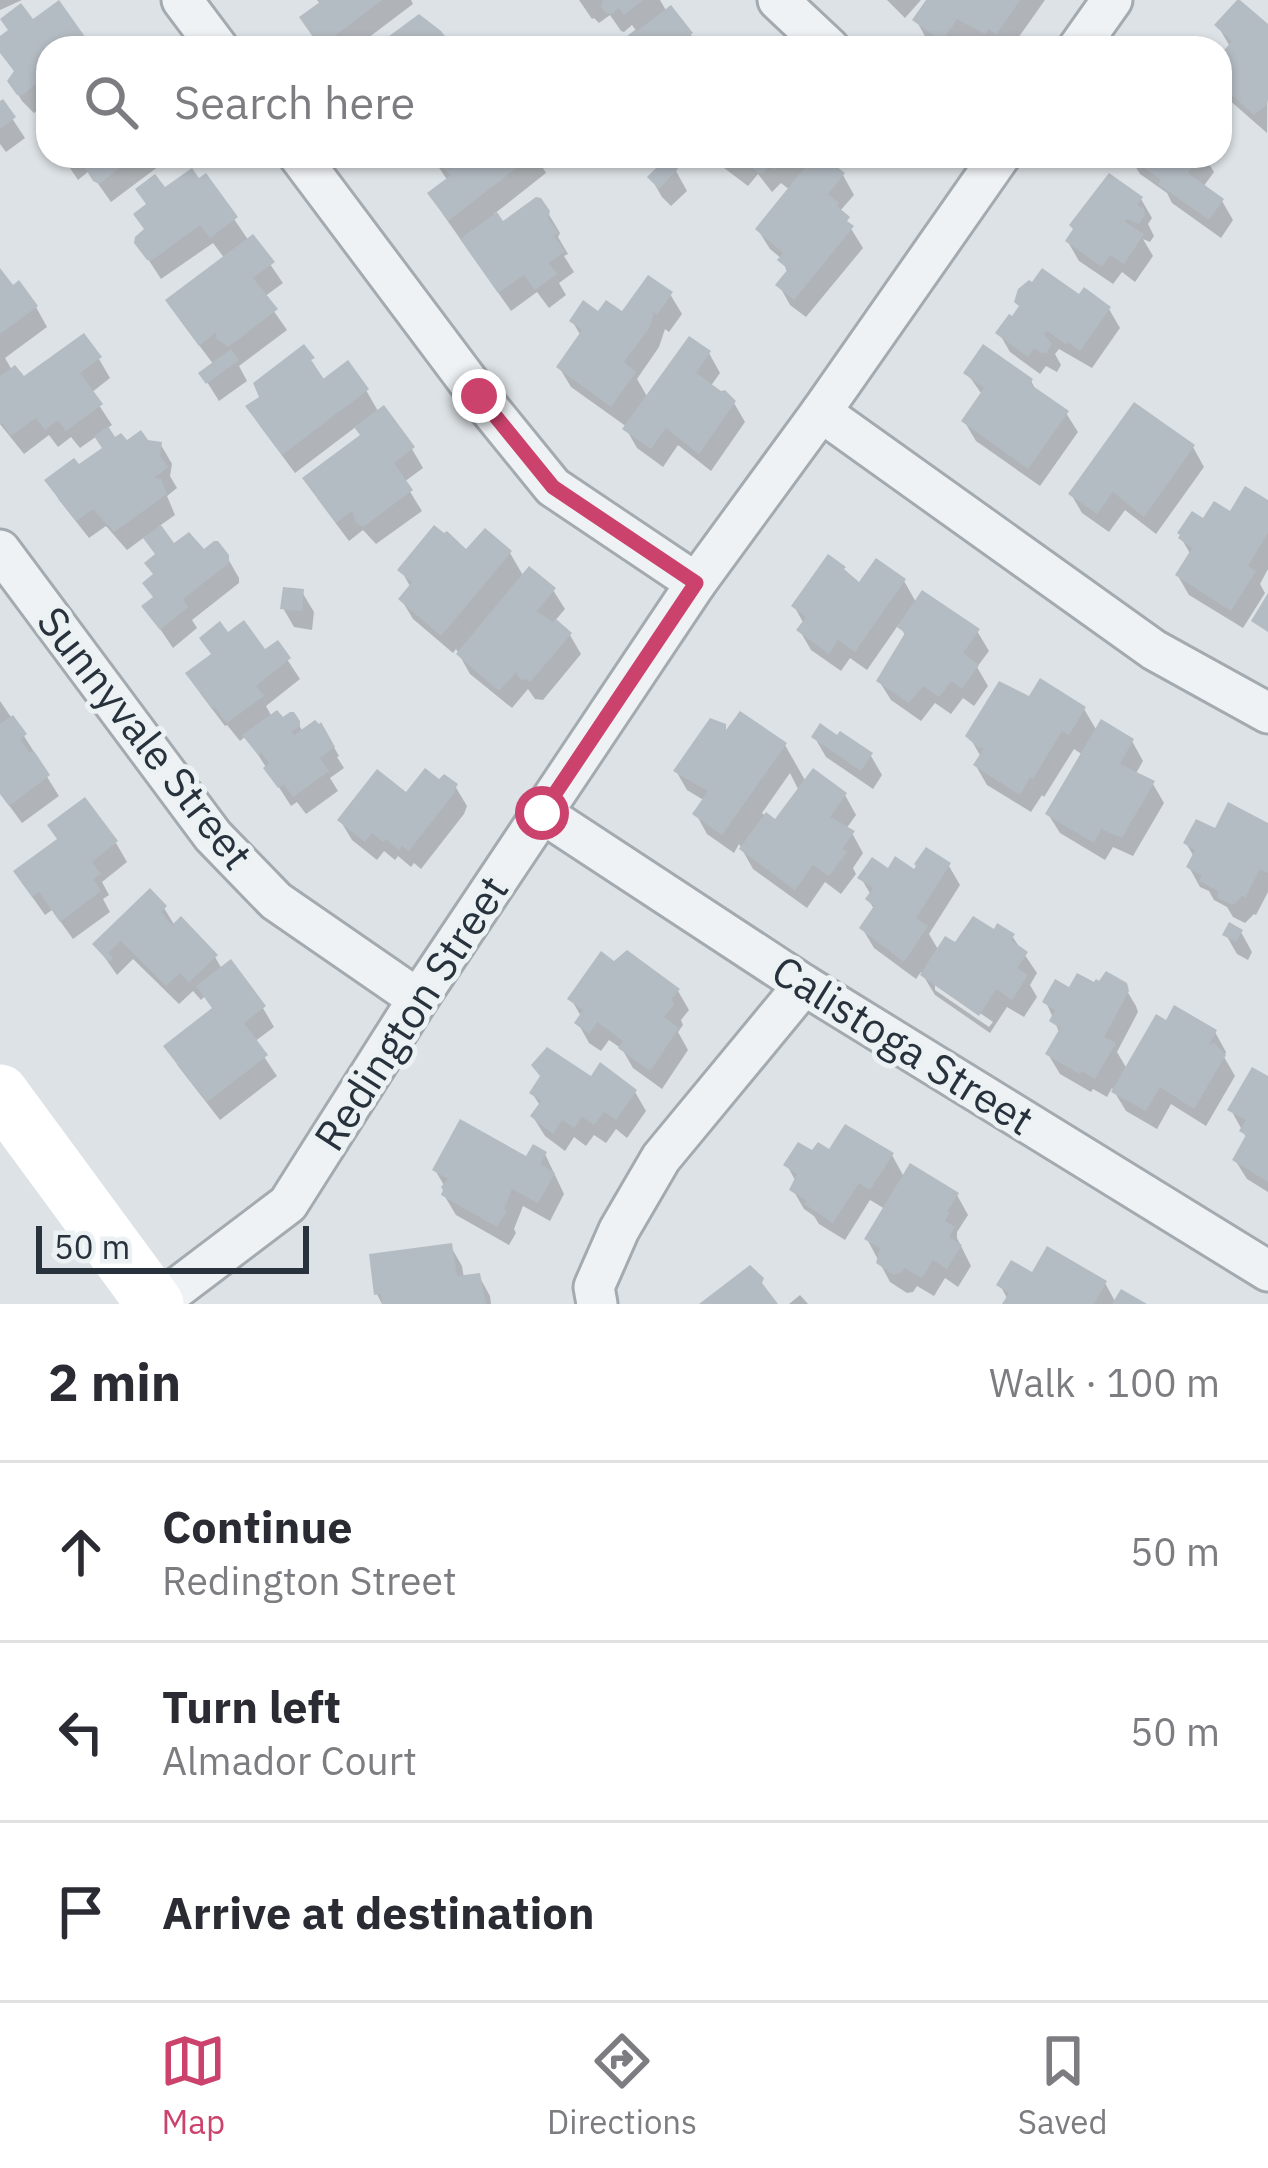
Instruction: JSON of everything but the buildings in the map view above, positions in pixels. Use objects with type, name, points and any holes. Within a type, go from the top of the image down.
[{"type":"main road","points":[[0,1093],[156,1304]]},
{"type":"street","points":[[182,0],[209,36]]},
{"type":"street","points":[[778,0],[816,36]]},
{"type":"street","points":[[1086,36],[1112,0]]},
{"type":"street","points":[[308,168],[553,487],[696,583]]},
{"type":"street","name":"Redington Street","points":[[156,1304],[288,1204],[418,999],[696,583],[821,412],[982,168]]},
{"type":"street","points":[[821,412],[1154,650],[1268,713]]},
{"type":"street","name":"Sunnyvale Street","points":[[0,550],[213,836],[276,901],[418,999]]},
{"type":"street","name":"Calistoga Street","points":[[542,813],[804,985],[1268,1271]]},
{"type":"street","points":[[596,1296],[620,1229],[661,1158],[804,985]]},
{"type":"route","points":[[479,396],[553,487],[696,583],[542,813]]}]
